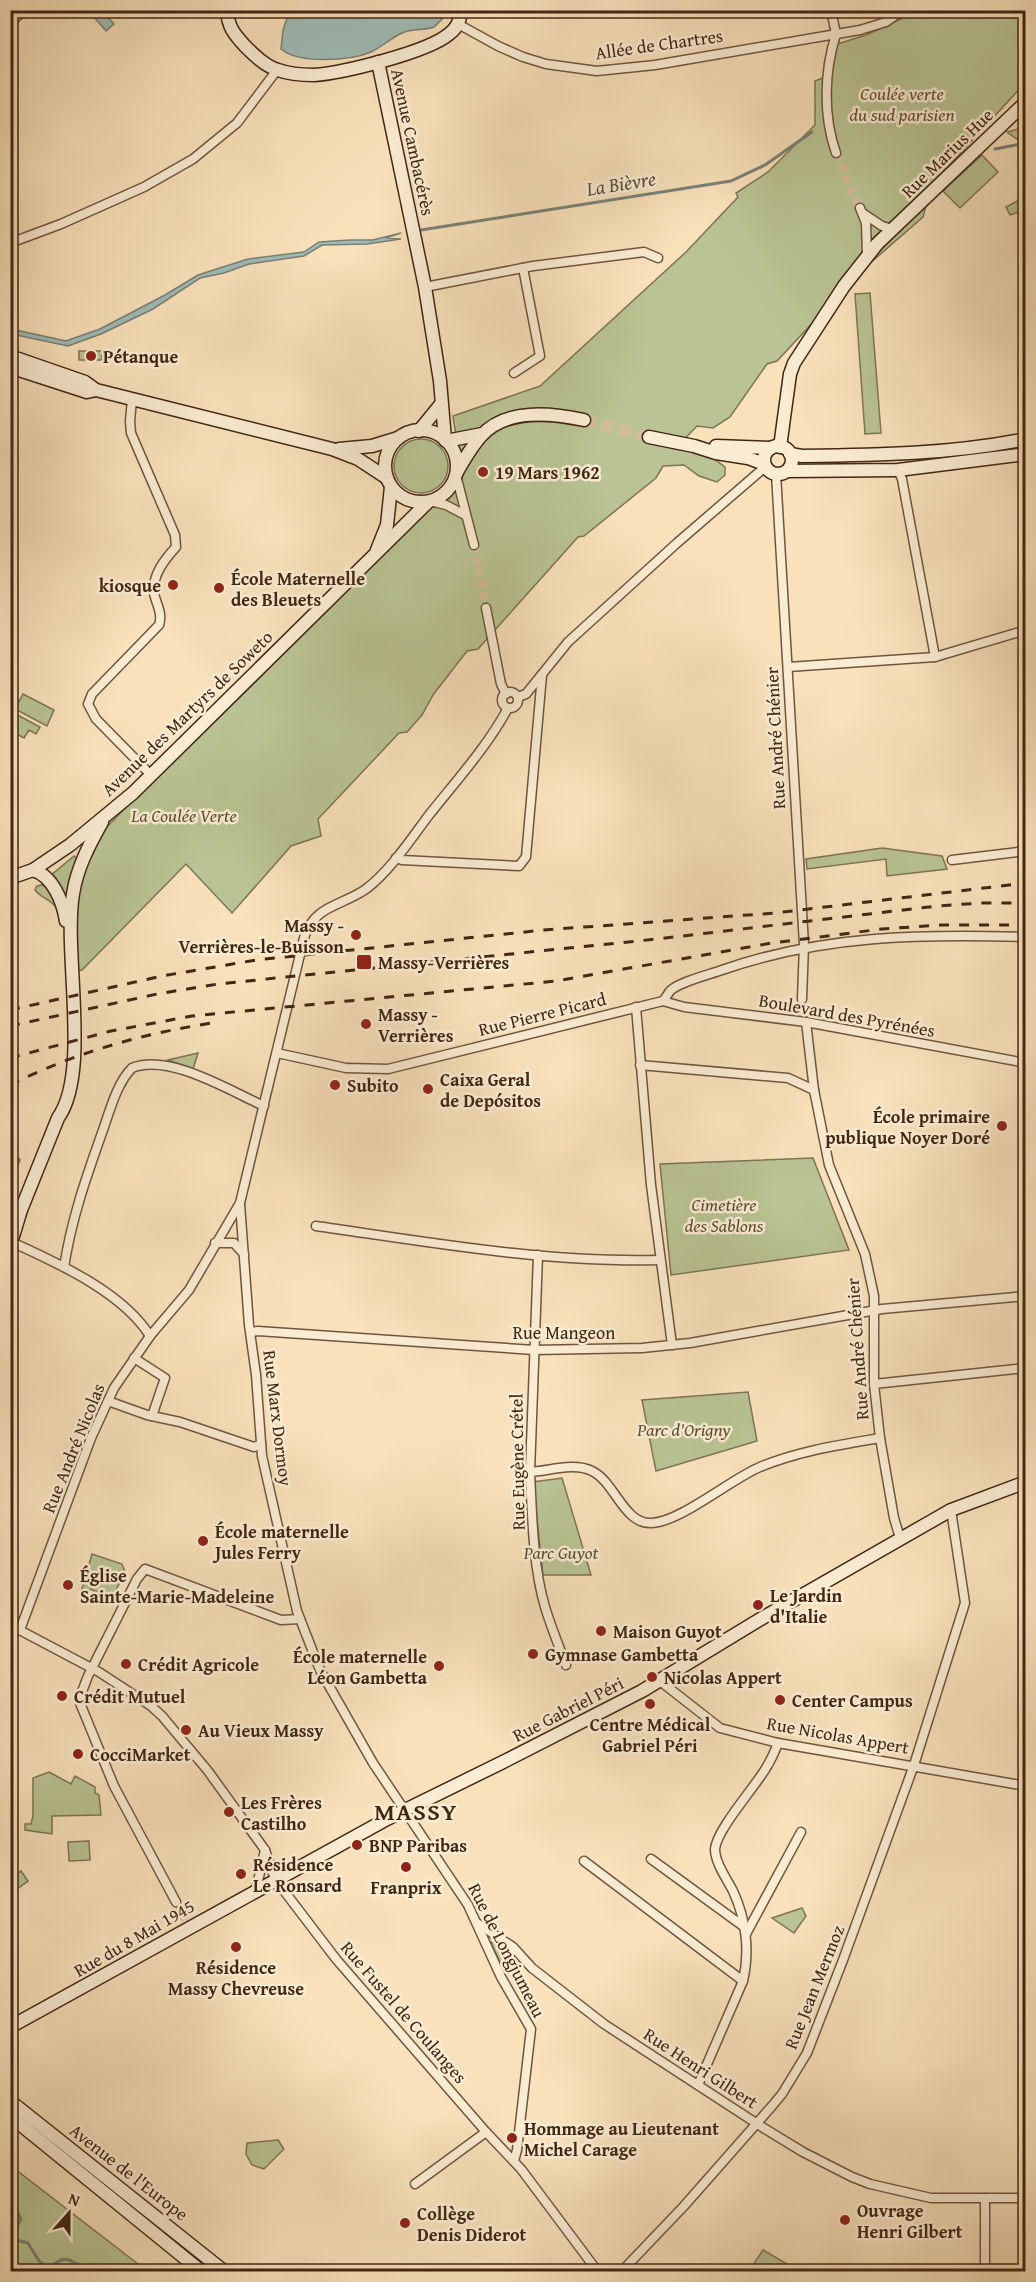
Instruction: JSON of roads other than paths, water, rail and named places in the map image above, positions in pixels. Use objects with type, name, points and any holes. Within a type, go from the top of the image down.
[{"type":"main road","name":"Avenue Cambacérès","points":[[227,10],[228,24],[233,33],[252,53],[277,70],[314,75],[378,62],[417,50],[449,35],[459,24]]},
{"type":"main road","points":[[459,24],[460,10]]},
{"type":"main road","name":"Avenue Cambacérès","points":[[378,62],[425,287],[440,381],[445,440]]},
{"type":"main road","name":"Rue Marius Hue","points":[[781,450],[790,374],[794,363],[844,286],[867,255],[892,228],[1026,102]]},
{"type":"main road","points":[[10,356],[76,379],[96,390],[332,449],[358,459],[389,482],[401,496],[414,502],[429,501],[442,496],[451,487],[456,474],[482,434]]},
{"type":"main road","points":[[10,361],[50,377],[76,379]]},
{"type":"main road","points":[[10,367],[87,392],[96,390]]},
{"type":"main road","points":[[419,431],[441,404]]},
{"type":"main road","points":[[445,440],[482,434],[500,423],[521,416],[543,414],[584,420]]},
{"type":"main road","points":[[332,449],[372,446],[407,433],[432,432],[445,440],[455,456],[456,474]]},
{"type":"main road","points":[[649,437],[748,458],[773,469],[898,470],[1026,454]]},
{"type":"main road","points":[[389,482],[386,456],[398,438]]},
{"type":"main road","points":[[694,446],[781,450],[802,456],[892,455],[1025,442]]},
{"type":"main road","points":[[773,469],[765,454],[781,450]]},
{"type":"main road","points":[[773,469],[791,463],[781,450]]},
{"type":"main road","name":"Avenue des Martyrs de Soweto","points":[[375,554],[387,525],[389,482]]},
{"type":"main road","name":"Avenue des Martyrs de Soweto","points":[[10,878],[33,870],[104,818],[151,775],[429,501]]},
{"type":"main road","points":[[14,1245],[21,1210],[58,1118],[64,1109],[70,1087],[74,1055],[73,895],[82,858],[104,818]]},
{"type":"main road","points":[[33,870],[38,871],[58,892],[66,922],[68,1059],[58,1118]]},
{"type":"main road","name":"Rue Gabriel Péri","points":[[275,1879],[405,1809],[503,1762],[660,1681],[723,1641],[951,1510],[1026,1482]]},
{"type":"main road","name":"Rue du 8 Mai 1945","points":[[10,2027],[188,1924],[275,1879]]},
{"type":"main road","name":"Avenue de l'Europe","points":[[10,2102],[225,2271]]},
{"type":"main road","name":"Avenue de l'Europe","points":[[10,2116],[202,2271]]},
{"type":"street","points":[[10,23],[24,10]]},
{"type":"street","points":[[831,10],[836,34],[832,46],[827,85],[828,124],[836,153]]},
{"type":"street","name":"Allée de Chartres","points":[[459,24],[523,57],[546,64],[597,71],[655,65],[874,27],[903,10]]},
{"type":"street","points":[[10,243],[61,224],[144,187],[193,159],[237,123],[277,70]]},
{"type":"street","points":[[867,255],[868,237],[862,211],[882,226],[892,228]]},
{"type":"street","points":[[425,287],[523,268],[644,252],[658,258]]},
{"type":"street","points":[[514,373],[540,356],[523,268]]},
{"type":"street","points":[[132,400],[131,433],[175,535],[176,547],[162,564],[155,581],[154,592],[161,617],[159,625],[92,694],[88,704],[96,719],[151,775]]},
{"type":"street","points":[[518,698],[525,694],[542,675],[568,642],[617,596],[773,469]]},
{"type":"street","name":"Rue André Chénier","points":[[773,469],[788,667],[804,947],[802,999]]},
{"type":"street","points":[[898,470],[935,657]]},
{"type":"street","points":[[456,474],[474,545]]},
{"type":"street","points":[[429,501],[446,505],[465,515]]},
{"type":"street","points":[[486,608],[501,684],[506,694]]},
{"type":"street","points":[[788,667],[935,657],[1026,630]]},
{"type":"street","points":[[396,858],[519,866],[526,856],[542,675]]},
{"type":"street","points":[[508,708],[503,702],[506,694],[512,693],[518,698]]},
{"type":"street","points":[[508,708],[517,705],[518,698]]},
{"type":"street","points":[[240,1203],[307,928],[315,917],[368,888],[396,858],[491,736],[508,708]]},
{"type":"street","points":[[952,860],[1026,851]]},
{"type":"street","name":"Rue Pierre Picard","points":[[277,1053],[346,1068],[388,1070],[663,1001],[672,989],[694,979],[762,956],[804,947],[884,937],[1026,937]]},
{"type":"street","name":"Boulevard des Pyrénées","points":[[663,1001],[684,1007],[806,1022],[1026,1063]]},
{"type":"street","points":[[636,1007],[660,1260],[672,1345]]},
{"type":"street","name":"Rue André Chénier","points":[[806,1022],[814,1090],[829,1165],[867,1263],[874,1296],[874,1384],[879,1437],[894,1518],[900,1538]]},
{"type":"street","points":[[640,1065],[788,1078],[814,1090]]},
{"type":"street","points":[[64,1267],[77,1204],[114,1098],[132,1068],[164,1066],[190,1072],[264,1106]]},
{"type":"street","name":"Rue André Nicolas","points":[[20,1630],[91,1438],[121,1375],[189,1290],[240,1203]]},
{"type":"street","name":"Rue Marx Dormoy","points":[[240,1203],[261,1444],[300,1619],[320,1670],[374,1763],[405,1809]]},
{"type":"street","points":[[316,1226],[538,1255],[660,1260]]},
{"type":"street","points":[[215,1243],[234,1243],[244,1254]]},
{"type":"street","points":[[14,1245],[64,1267],[105,1293],[138,1320],[150,1336]]},
{"type":"street","name":"Rue Eugène Crétel","points":[[538,1255],[530,1472],[535,1546],[544,1605],[566,1665]]},
{"type":"street","name":"Rue Mangeon","points":[[251,1332],[534,1350],[642,1348],[874,1311],[1026,1296]]},
{"type":"street","points":[[134,1358],[165,1378],[152,1416]]},
{"type":"street","points":[[874,1384],[1026,1368]]},
{"type":"street","points":[[108,1401],[254,1447],[261,1444]]},
{"type":"street","points":[[530,1472],[579,1467],[593,1471],[631,1515],[650,1524],[669,1520],[760,1467],[813,1449],[879,1437]]},
{"type":"street","name":"Rue Jean Mermoz","points":[[621,2271],[686,2204],[782,2094],[807,2053],[871,1887],[914,1766],[964,1603],[951,1510]]},
{"type":"street","points":[[176,1902],[114,1786],[86,1724],[80,1697],[92,1668],[137,1579],[145,1569],[280,1620],[300,1619]]},
{"type":"street","name":"Rue Fustel de Coulanges","points":[[10,1625],[92,1668],[152,1706],[162,1716],[208,1771],[265,1850],[275,1879],[342,1966],[486,2132],[514,2161]]},
{"type":"street","name":"Rue Nicolas Appert","points":[[660,1681],[720,1728],[778,1743],[1026,1786]]},
{"type":"street","points":[[698,2085],[743,1981],[746,1968],[745,1930],[734,1894],[718,1861],[715,1849],[721,1833],[767,1767],[778,1743]]},
{"type":"street","name":"Rue de Longjumeau","points":[[405,1809],[468,1905],[501,1977],[531,2029],[514,2161]]},
{"type":"street","points":[[745,1930],[801,1832]]},
{"type":"street","points":[[256,1890],[265,1850]]},
{"type":"street","points":[[651,1859],[745,1930]]},
{"type":"street","points":[[584,1861],[743,1981]]},
{"type":"street","name":"Rue Henri Gilbert","points":[[477,1923],[513,1947],[532,1968],[604,2024],[803,2152],[852,2177],[870,2184],[931,2198],[1026,2198]]},
{"type":"street","points":[[416,2184],[486,2132]]},
{"type":"street","points":[[514,2161],[598,2271]]},
{"type":"street","points":[[985,2198],[985,2271]]},
{"type":"water","points":[[102,11],[114,24],[106,31],[94,17]]},
{"type":"water","points":[[283,11],[444,11],[442,19],[434,27],[402,33],[375,50],[362,55],[324,60],[299,57],[281,49],[287,18]]},
{"type":"water","points":[[401,233],[386,238],[401,239],[367,244],[322,245],[304,256],[249,264],[200,278],[153,309],[101,334],[68,346],[11,334],[11,329],[66,341],[100,329],[198,275],[248,259],[304,252],[319,242],[373,240]]},
{"type":"waterway","name":"La Bièvre","points":[[421,230],[731,181],[765,165],[812,132]]},
{"type":"waterway","name":"La Bièvre","points":[[995,149],[1026,143]]},
{"type":"waterway","points":[[10,2209],[18,2213],[21,2219],[14,2232],[16,2240],[28,2243],[39,2261],[48,2268],[65,2259],[88,2268],[113,2272]]},
{"type":"waterway","points":[[119,2272],[140,2272]]},
{"type":"tunnel","points":[[836,153],[860,208]]},
{"type":"tunnel","points":[[584,420],[649,437]]},
{"type":"tunnel","points":[[474,545],[486,608]]},
{"type":"tunnel","points":[[176,1902],[186,1921]]},
{"type":"railway","points":[[10,1010],[162,976],[256,960],[544,930],[775,913],[1026,883]]},
{"type":"railway","points":[[10,1026],[157,994],[218,984],[657,939],[937,906],[1026,903]]},
{"type":"railway","points":[[10,1058],[111,1031],[192,1016],[556,981],[772,943],[882,929],[941,925],[1026,925]]},
{"type":"railway","points":[[10,1085],[86,1053],[166,1031],[219,1022]]},
{"type":"place","name":"Pétanque","points":[[91,356]]},
{"type":"place","name":"19 Mars 1962","points":[[483,472]]},
{"type":"place","name":"kiosque","points":[[173,585]]},
{"type":"place","name":"École Maternelle des Bleuets","points":[[219,588]]},
{"type":"place","name":"Massy - Verrières-le-Buisson","points":[[356,935]]},
{"type":"place","name":"Massy-Verrières","points":[[364,962]]},
{"type":"place","name":"Massy - Verrières","points":[[366,1024]]},
{"type":"place","name":"Subito","points":[[335,1085]]},
{"type":"place","name":"Caixa Geral de Depósitos","points":[[428,1089]]},
{"type":"place","name":"École primaire publique Noyer Doré","points":[[1002,1126]]},
{"type":"place","name":"École maternelle Jules Ferry","points":[[203,1541]]},
{"type":"place","name":"Église Sainte-Marie-Madeleine","points":[[68,1585]]},
{"type":"place","name":"Le Jardin d'Italie","points":[[758,1605]]},
{"type":"place","name":"Maison Guyot","points":[[601,1631]]},
{"type":"place","name":"Gymnase Gambetta","points":[[533,1654]]},
{"type":"place","name":"Crédit Agricole","points":[[126,1664]]},
{"type":"place","name":"École maternelle Léon Gambetta","points":[[439,1666]]},
{"type":"place","name":"Nicolas Appert","points":[[652,1677]]},
{"type":"place","name":"Crédit Mutuel","points":[[62,1696]]},
{"type":"place","name":"Center Campus","points":[[780,1700]]},
{"type":"place","name":"Centre Médical Gabriel Péri","points":[[650,1704]]},
{"type":"place","name":"Au Vieux Massy","points":[[186,1730]]},
{"type":"place","name":"CocciMarket","points":[[78,1754]]},
{"type":"place","name":"Les Frères Castilho","points":[[229,1812]]},
{"type":"place","name":"BNP Paribas","points":[[357,1845]]},
{"type":"place","name":"Franprix","points":[[406,1867]]},
{"type":"place","name":"Résidence Le Ronsard","points":[[241,1874]]},
{"type":"place","name":"Résidence Massy Chevreuse","points":[[236,1947]]},
{"type":"place","name":"Hommage au Lieutenant Michel Carage","points":[[512,2138]]},
{"type":"place","name":"Ouvrage Henri Gilbert","points":[[845,2220]]},
{"type":"place","name":"Collège Denis Diderot","points":[[405,2223]]},
{"type":"district","name":"MASSY","points":[[416,1811]]},
{"type":"park label","name":"Coulée verte du sud parisien","points":[[902,103]]},
{"type":"park label","name":"La Coulée Verte","points":[[184,815]]},
{"type":"park label","name":"Cimetière des Sablons","points":[[724,1214]]},
{"type":"park label","name":"Parc d'Origny","points":[[684,1429]]},
{"type":"park label","name":"Parc Guyot","points":[[561,1552]]}]
